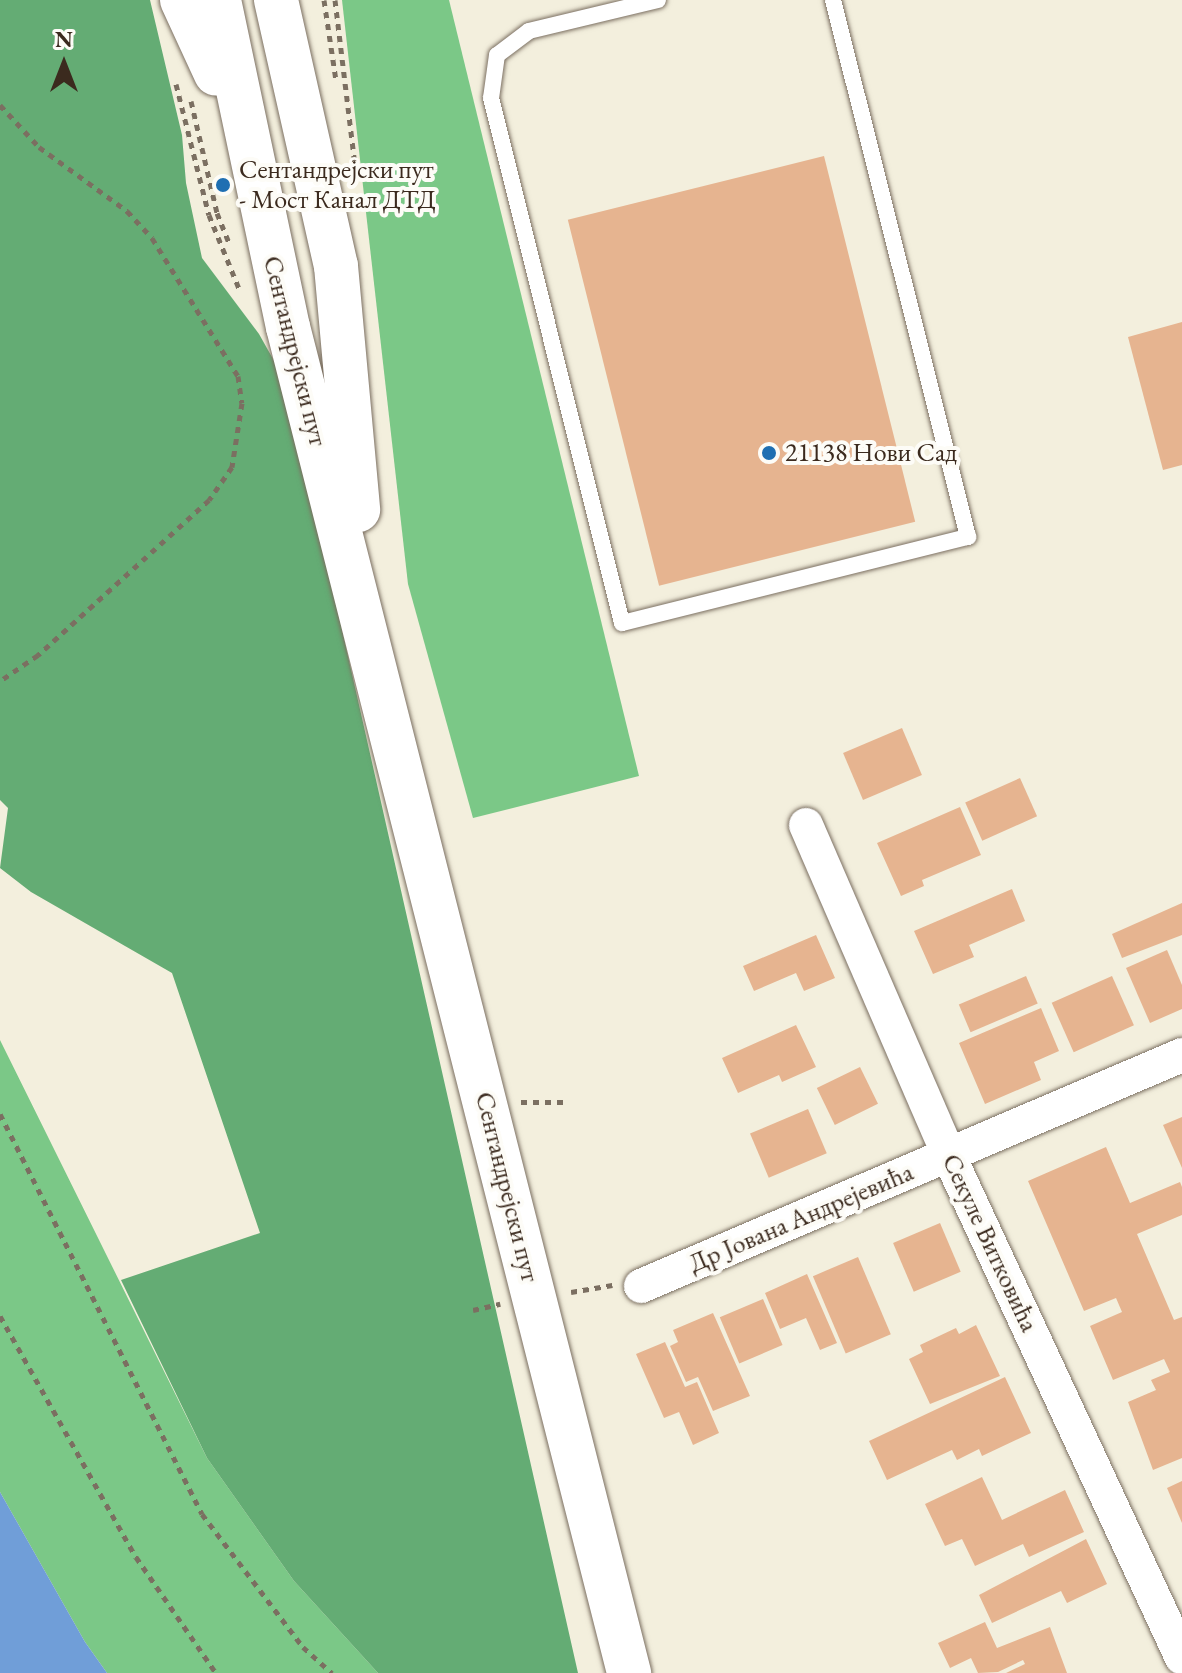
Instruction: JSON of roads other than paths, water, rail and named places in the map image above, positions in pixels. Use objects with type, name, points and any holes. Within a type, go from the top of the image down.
[{"type":"main road","points":[[182,0],[243,134]]},
{"type":"main road","name":"Сентандрејски пут","points":[[219,0],[243,134],[629,1673]]},
{"type":"main road","name":"Сентандрејски пут","points":[[276,0],[336,266],[356,498],[384,700]]},
{"type":"street","name":"Секуле Витковића","points":[[806,825],[949,1156],[1182,1658]]},
{"type":"street","name":"Др Јована Андрејевића","points":[[641,1286],[1182,1055]]},
{"type":"lane","points":[[658,0],[637,2],[529,31],[497,55],[491,98],[622,623],[968,537],[833,0]]},
{"type":"water","points":[[0,1492],[85,1642],[107,1673],[0,1673]]},
{"type":"place","name":"Сентандрејски пут - Мост Канал ДТД","points":[[223,185]]},
{"type":"place","name":"21138 Нови Сад","points":[[769,453]]}]
